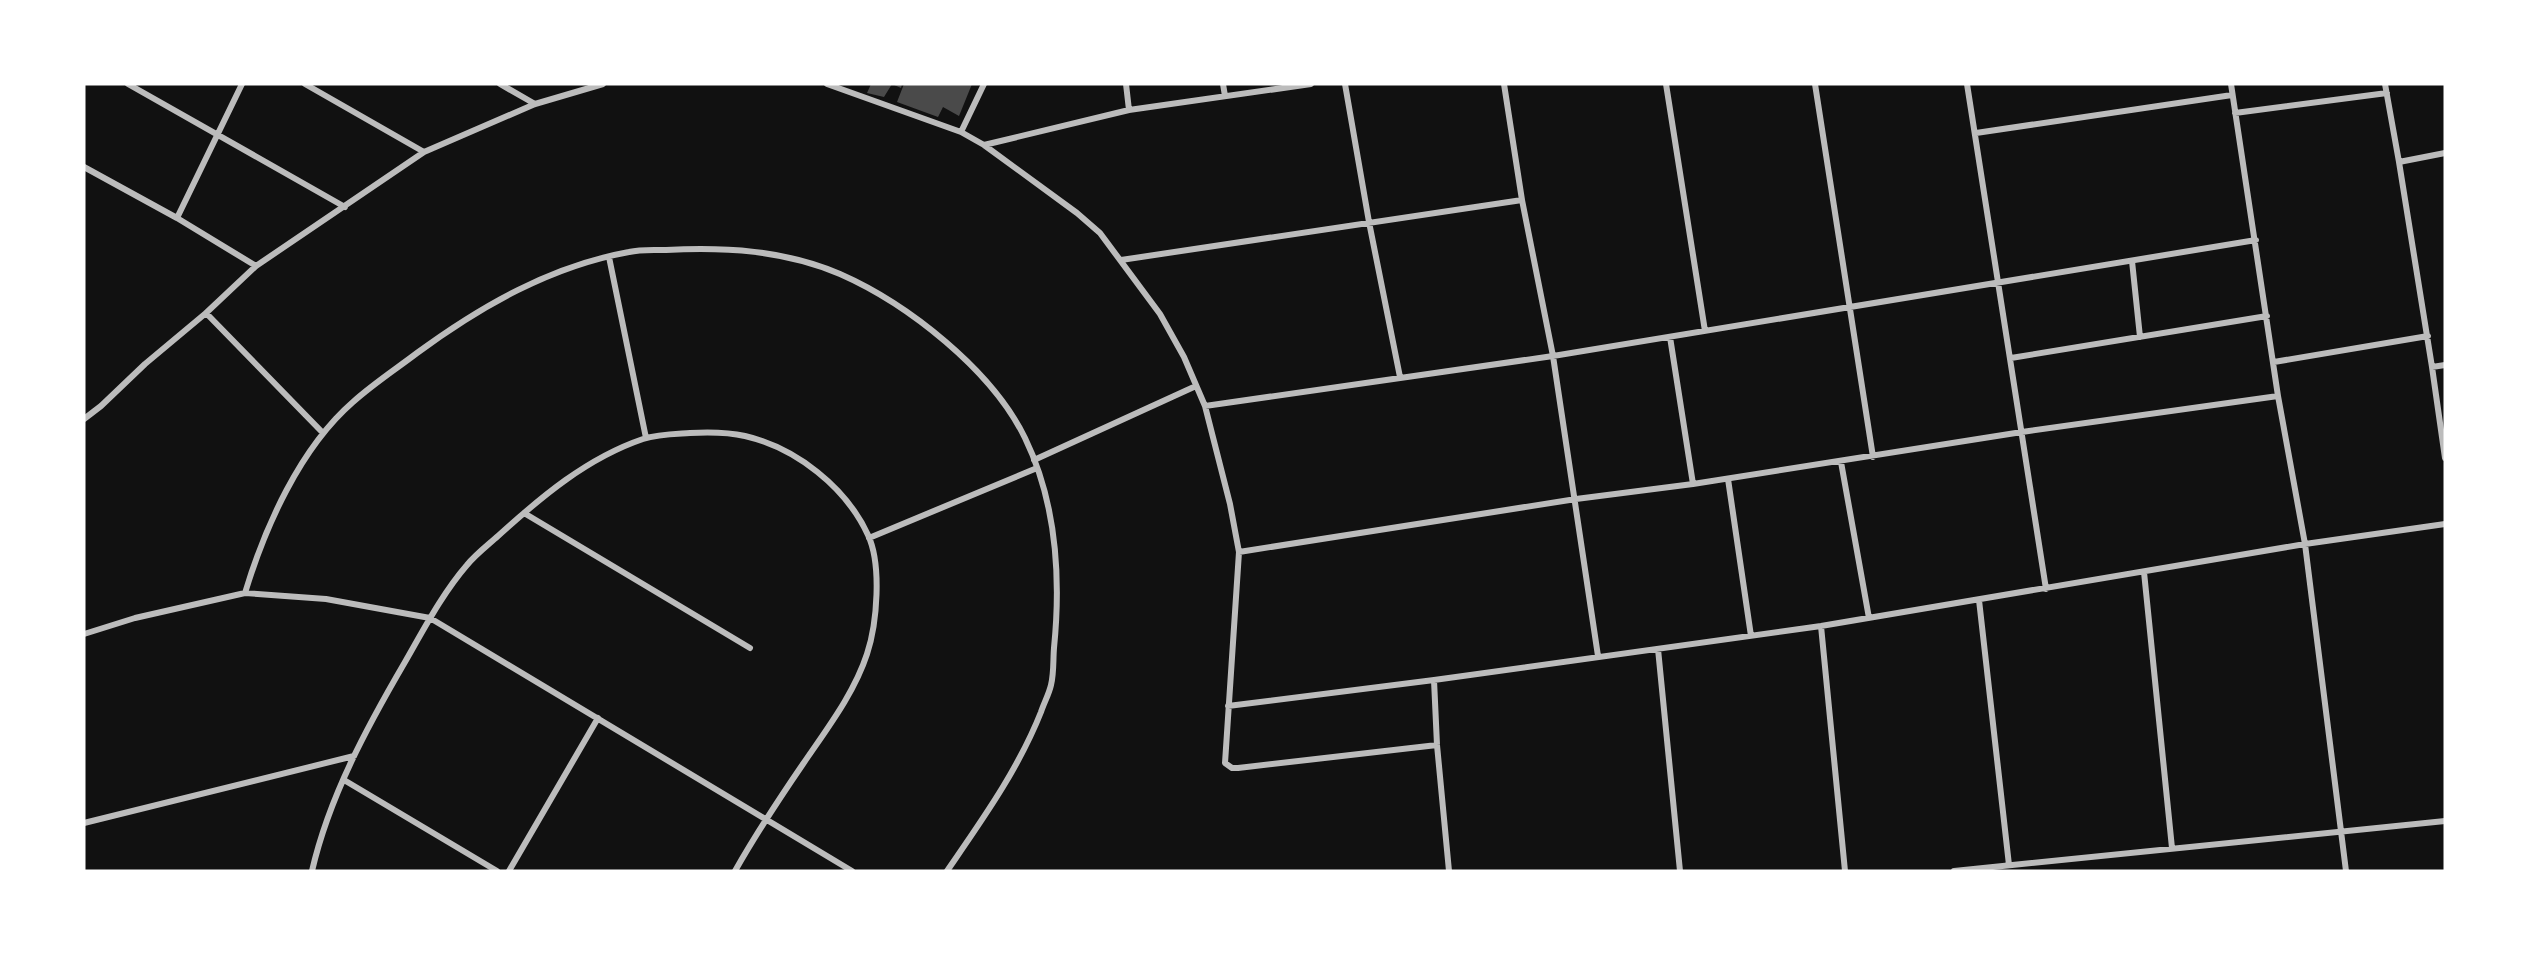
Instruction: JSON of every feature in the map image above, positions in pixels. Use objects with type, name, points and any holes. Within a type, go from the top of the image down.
[{"type":"street","points":[[128,84],[345,207]]},
{"type":"street","points":[[177,218],[242,84]]},
{"type":"street","points":[[305,84],[424,152]]},
{"type":"street","points":[[500,84],[535,104]]},
{"type":"street","points":[[84,418],[101,406],[256,266],[424,152],[535,104],[603,84]]},
{"type":"street","points":[[827,84],[961,132],[984,145],[1077,213],[1100,233],[1160,314],[1184,357],[1205,406],[1230,504],[1239,552],[1225,763],[1232,768],[1437,745]]},
{"type":"street","points":[[961,132],[984,84]]},
{"type":"street","points":[[1126,84],[1129,110]]},
{"type":"street","points":[[1223,84],[1225,96]]},
{"type":"street","points":[[984,145],[1129,110],[1311,84]]},
{"type":"street","points":[[1345,84],[1369,222],[1400,376]]},
{"type":"street","points":[[1504,84],[1522,200],[1553,356],[1598,656]]},
{"type":"street","points":[[1666,84],[1705,331]]},
{"type":"street","points":[[1815,84],[1873,457]]},
{"type":"street","points":[[1967,84],[2000,283],[2046,589]]},
{"type":"street","points":[[2230,84],[2256,240],[2278,396],[2305,544],[2346,871]]},
{"type":"street","points":[[2385,84],[2428,336],[2445,458]]},
{"type":"street","points":[[2235,113],[2387,93]]},
{"type":"street","points":[[1976,133],[2232,95]]},
{"type":"street","points":[[2399,162],[2445,153]]},
{"type":"street","points":[[84,166],[256,266]]},
{"type":"street","points":[[1121,260],[1522,200]]},
{"type":"street","points":[[1205,406],[1400,376],[1553,356],[1850,309],[2256,240]]},
{"type":"street","points":[[245,593],[277,507],[322,433],[352,402],[434,340],[494,301],[549,274],[630,251],[715,248],[778,255],[839,273],[901,308],[956,350],[993,391],[1023,434],[1034,460],[1052,534],[1059,602],[1051,686],[1028,745],[985,816],[947,871]]},
{"type":"street","points":[[609,257],[646,438]]},
{"type":"street","points":[[2132,261],[2140,337]]},
{"type":"street","points":[[206,313],[322,433]]},
{"type":"street","points":[[2011,358],[2267,316]]},
{"type":"street","points":[[2274,362],[2428,336]]},
{"type":"street","points":[[1670,337],[1693,484]]},
{"type":"street","points":[[2432,367],[2445,365]]},
{"type":"street","points":[[1034,460],[1196,386]]},
{"type":"street","points":[[1239,552],[1576,499],[1841,462],[2022,432],[2278,396]]},
{"type":"street","points":[[312,871],[318,845],[354,756],[430,618],[467,564],[524,513],[580,469],[622,447],[646,438],[708,432],[744,436],[778,448],[807,465],[834,486],[854,510],[870,538],[875,567],[876,597],[873,626],[867,654],[854,684],[823,735],[766,818],[735,871]]},
{"type":"street","points":[[1841,462],[1869,618]]},
{"type":"street","points":[[870,538],[1037,468]]},
{"type":"street","points":[[1728,479],[1751,636]]},
{"type":"street","points":[[524,513],[750,648]]},
{"type":"street","points":[[1228,706],[1821,626],[2305,544],[2445,524]]},
{"type":"street","points":[[2144,572],[2172,848]]},
{"type":"street","points":[[84,634],[135,618],[245,593],[326,599],[430,618],[852,871]]},
{"type":"street","points":[[1979,600],[2009,865]]},
{"type":"street","points":[[1821,626],[1845,871]]},
{"type":"street","points":[[1658,649],[1680,871]]},
{"type":"street","points":[[1434,680],[1437,745],[1449,871]]},
{"type":"street","points":[[509,871],[598,718]]},
{"type":"street","points":[[84,823],[354,756]]},
{"type":"street","points":[[344,780],[497,871]]},
{"type":"street","points":[[1954,871],[2445,821]]},
{"type":"building","points":[[871,84],[892,84],[884,97],[867,93]]},
{"type":"building","points":[[904,84],[972,84],[959,116],[943,107],[938,117],[897,102]]}]
